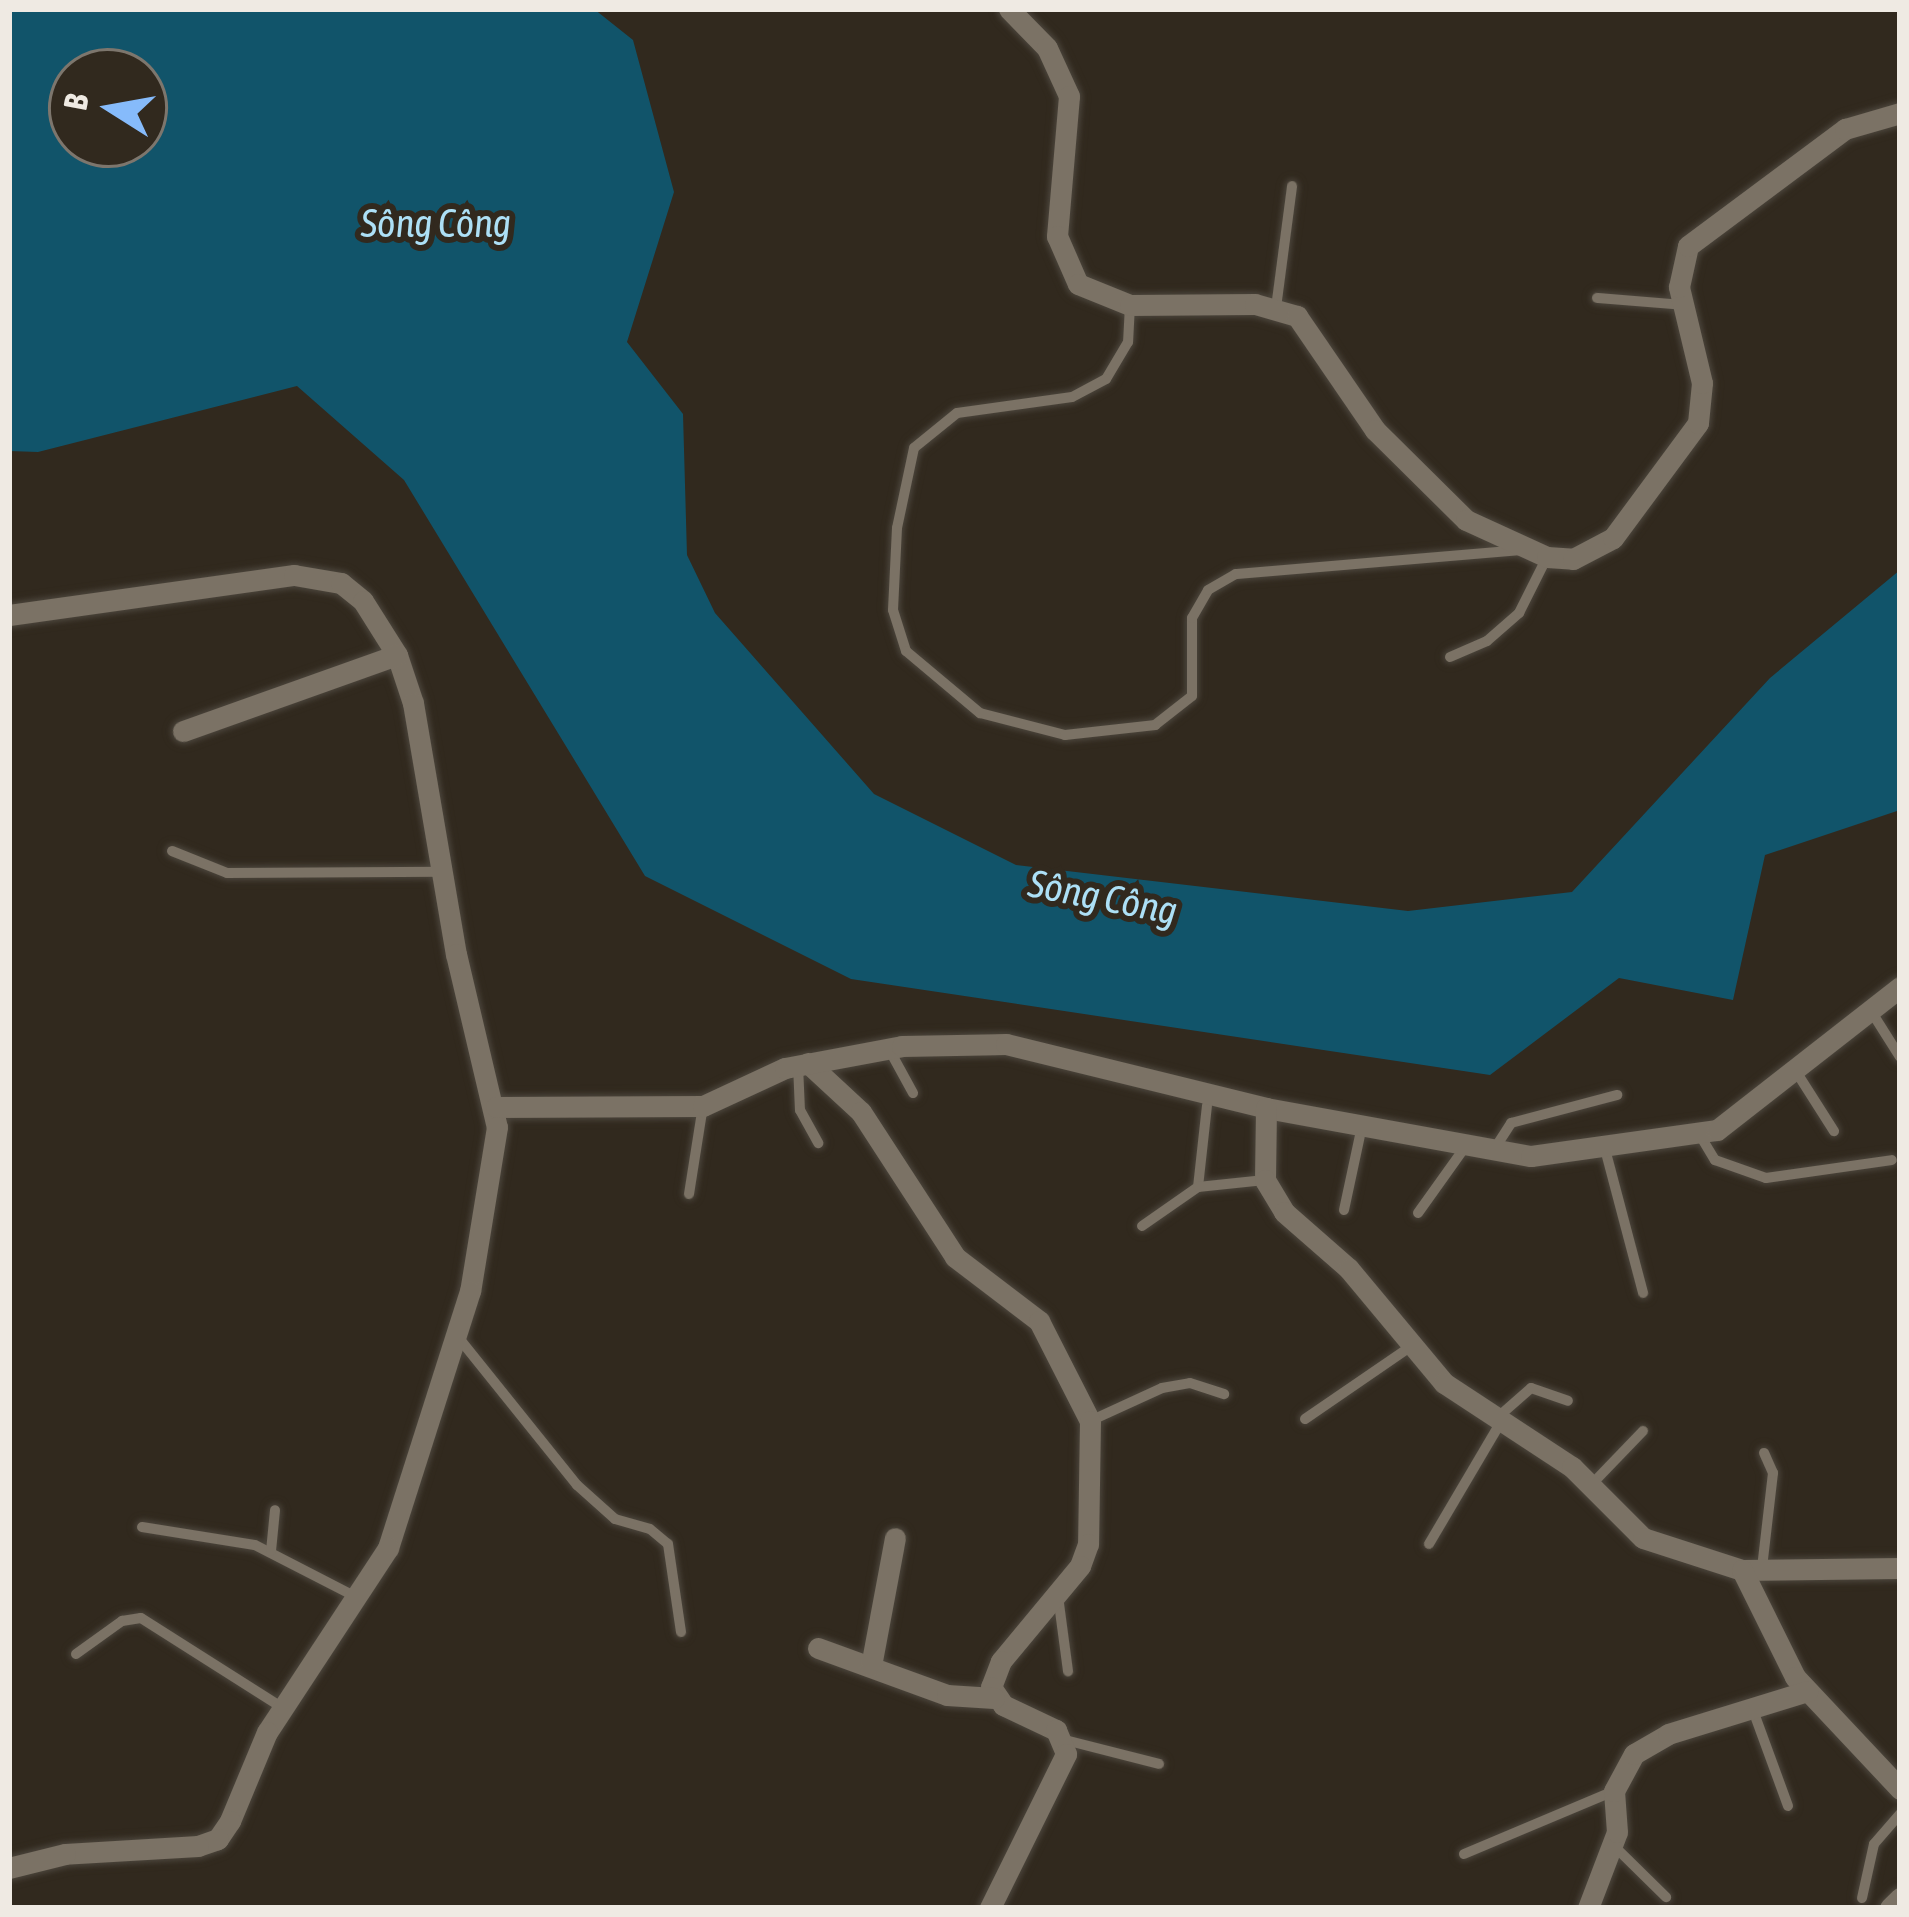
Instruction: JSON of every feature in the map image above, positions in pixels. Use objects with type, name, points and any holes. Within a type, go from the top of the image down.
[{"type":"street","points":[[1009,9],[1047,48],[1069,96],[1057,212],[1063,263],[1102,299],[1130,312],[1276,308],[1311,329],[1376,430],[1466,520],[1519,550],[1547,557],[1573,559],[1612,538],[1690,440],[1702,383],[1684,305],[1681,265],[1702,229],[1845,129],[1900,112]]},
{"type":"street","points":[[9,615],[317,576],[363,601],[397,655],[425,751],[443,872],[496,1107],[477,1259],[388,1548],[283,1708],[218,1839],[9,1868]]},
{"type":"street","points":[[183,730],[397,655]]},
{"type":"street","points":[[496,1107],[703,1106],[803,1064],[888,1049],[1025,1045],[1266,1108],[1531,1156],[1604,1144],[1701,1137],[1797,1073],[1900,987]]},
{"type":"street","points":[[803,1064],[861,1112],[955,1257],[1039,1321],[1090,1420],[1088,1544],[1057,1593],[1001,1661],[994,1698]]},
{"type":"street","points":[[1266,1108],[1265,1180],[1284,1212],[1349,1269],[1460,1397],[1591,1485],[1643,1538],[1752,1571],[1900,1568]]},
{"type":"street","points":[[871,1666],[895,1538]]},
{"type":"street","points":[[1752,1571],[1808,1691],[1900,1790]]},
{"type":"street","points":[[818,1648],[947,1695],[994,1698],[1065,1740],[1061,1773],[990,1908]]},
{"type":"street","points":[[1588,1908],[1612,1844],[1614,1791],[1634,1754],[1650,1743],[1754,1713],[1808,1691]]},
{"type":"street","points":[[1890,1908],[1900,1898]]},
{"type":"lane","points":[[1276,308],[1292,186]]},
{"type":"lane","points":[[1597,298],[1684,305]]},
{"type":"lane","points":[[1130,312],[1128,342],[1106,380],[1072,397],[957,413],[914,448],[897,528],[893,610],[906,651],[980,713],[1065,735],[1155,725],[1192,696],[1192,618],[1208,590],[1236,574],[1519,550]]},
{"type":"lane","points":[[1450,657],[1486,641],[1519,613],[1547,557]]},
{"type":"lane","points":[[172,851],[227,873],[443,872]]},
{"type":"lane","points":[[1871,1010],[1900,1057]]},
{"type":"lane","points":[[888,1049],[913,1093]]},
{"type":"lane","points":[[803,1064],[800,1110],[818,1143]]},
{"type":"lane","points":[[1797,1073],[1834,1131]]},
{"type":"lane","points":[[1493,1151],[1511,1124],[1617,1095]]},
{"type":"lane","points":[[1198,1187],[1207,1105]]},
{"type":"lane","points":[[689,1194],[703,1106]]},
{"type":"lane","points":[[1344,1210],[1362,1126]]},
{"type":"lane","points":[[1701,1137],[1715,1160],[1766,1178],[1892,1160]]},
{"type":"lane","points":[[1604,1144],[1643,1293]]},
{"type":"lane","points":[[1418,1213],[1468,1145]]},
{"type":"lane","points":[[1142,1226],[1198,1187],[1265,1180]]},
{"type":"lane","points":[[456,1335],[577,1484],[615,1520],[650,1529],[668,1544],[681,1632]]},
{"type":"lane","points":[[1305,1418],[1413,1346]]},
{"type":"lane","points":[[1090,1420],[1162,1388],[1190,1383],[1224,1394]]},
{"type":"lane","points":[[1430,1544],[1498,1421],[1531,1388],[1568,1401]]},
{"type":"lane","points":[[1591,1485],[1643,1431]]},
{"type":"lane","points":[[1752,1571],[1773,1473],[1764,1453]]},
{"type":"lane","points":[[271,1551],[275,1510]]},
{"type":"lane","points":[[142,1527],[271,1551],[358,1598]]},
{"type":"lane","points":[[1057,1593],[1068,1672]]},
{"type":"lane","points":[[76,1654],[122,1622],[141,1618],[283,1708]]},
{"type":"lane","points":[[1754,1713],[1788,1806]]},
{"type":"lane","points":[[1065,1740],[1159,1764]]},
{"type":"lane","points":[[1464,1854],[1614,1791]]},
{"type":"lane","points":[[1862,1898],[1874,1844],[1900,1814]]},
{"type":"lane","points":[[1612,1844],[1666,1897]]},
{"type":"water","name":"Sông Công","points":[[9,9],[594,9],[633,40],[674,192],[627,342],[683,414],[687,555],[715,613],[874,794],[1016,865],[1408,911],[1572,892],[1770,678],[1900,570],[1900,810],[1765,855],[1733,1000],[1619,978],[1490,1075],[851,979],[645,876],[404,480],[297,386],[38,452],[9,451]]}]
